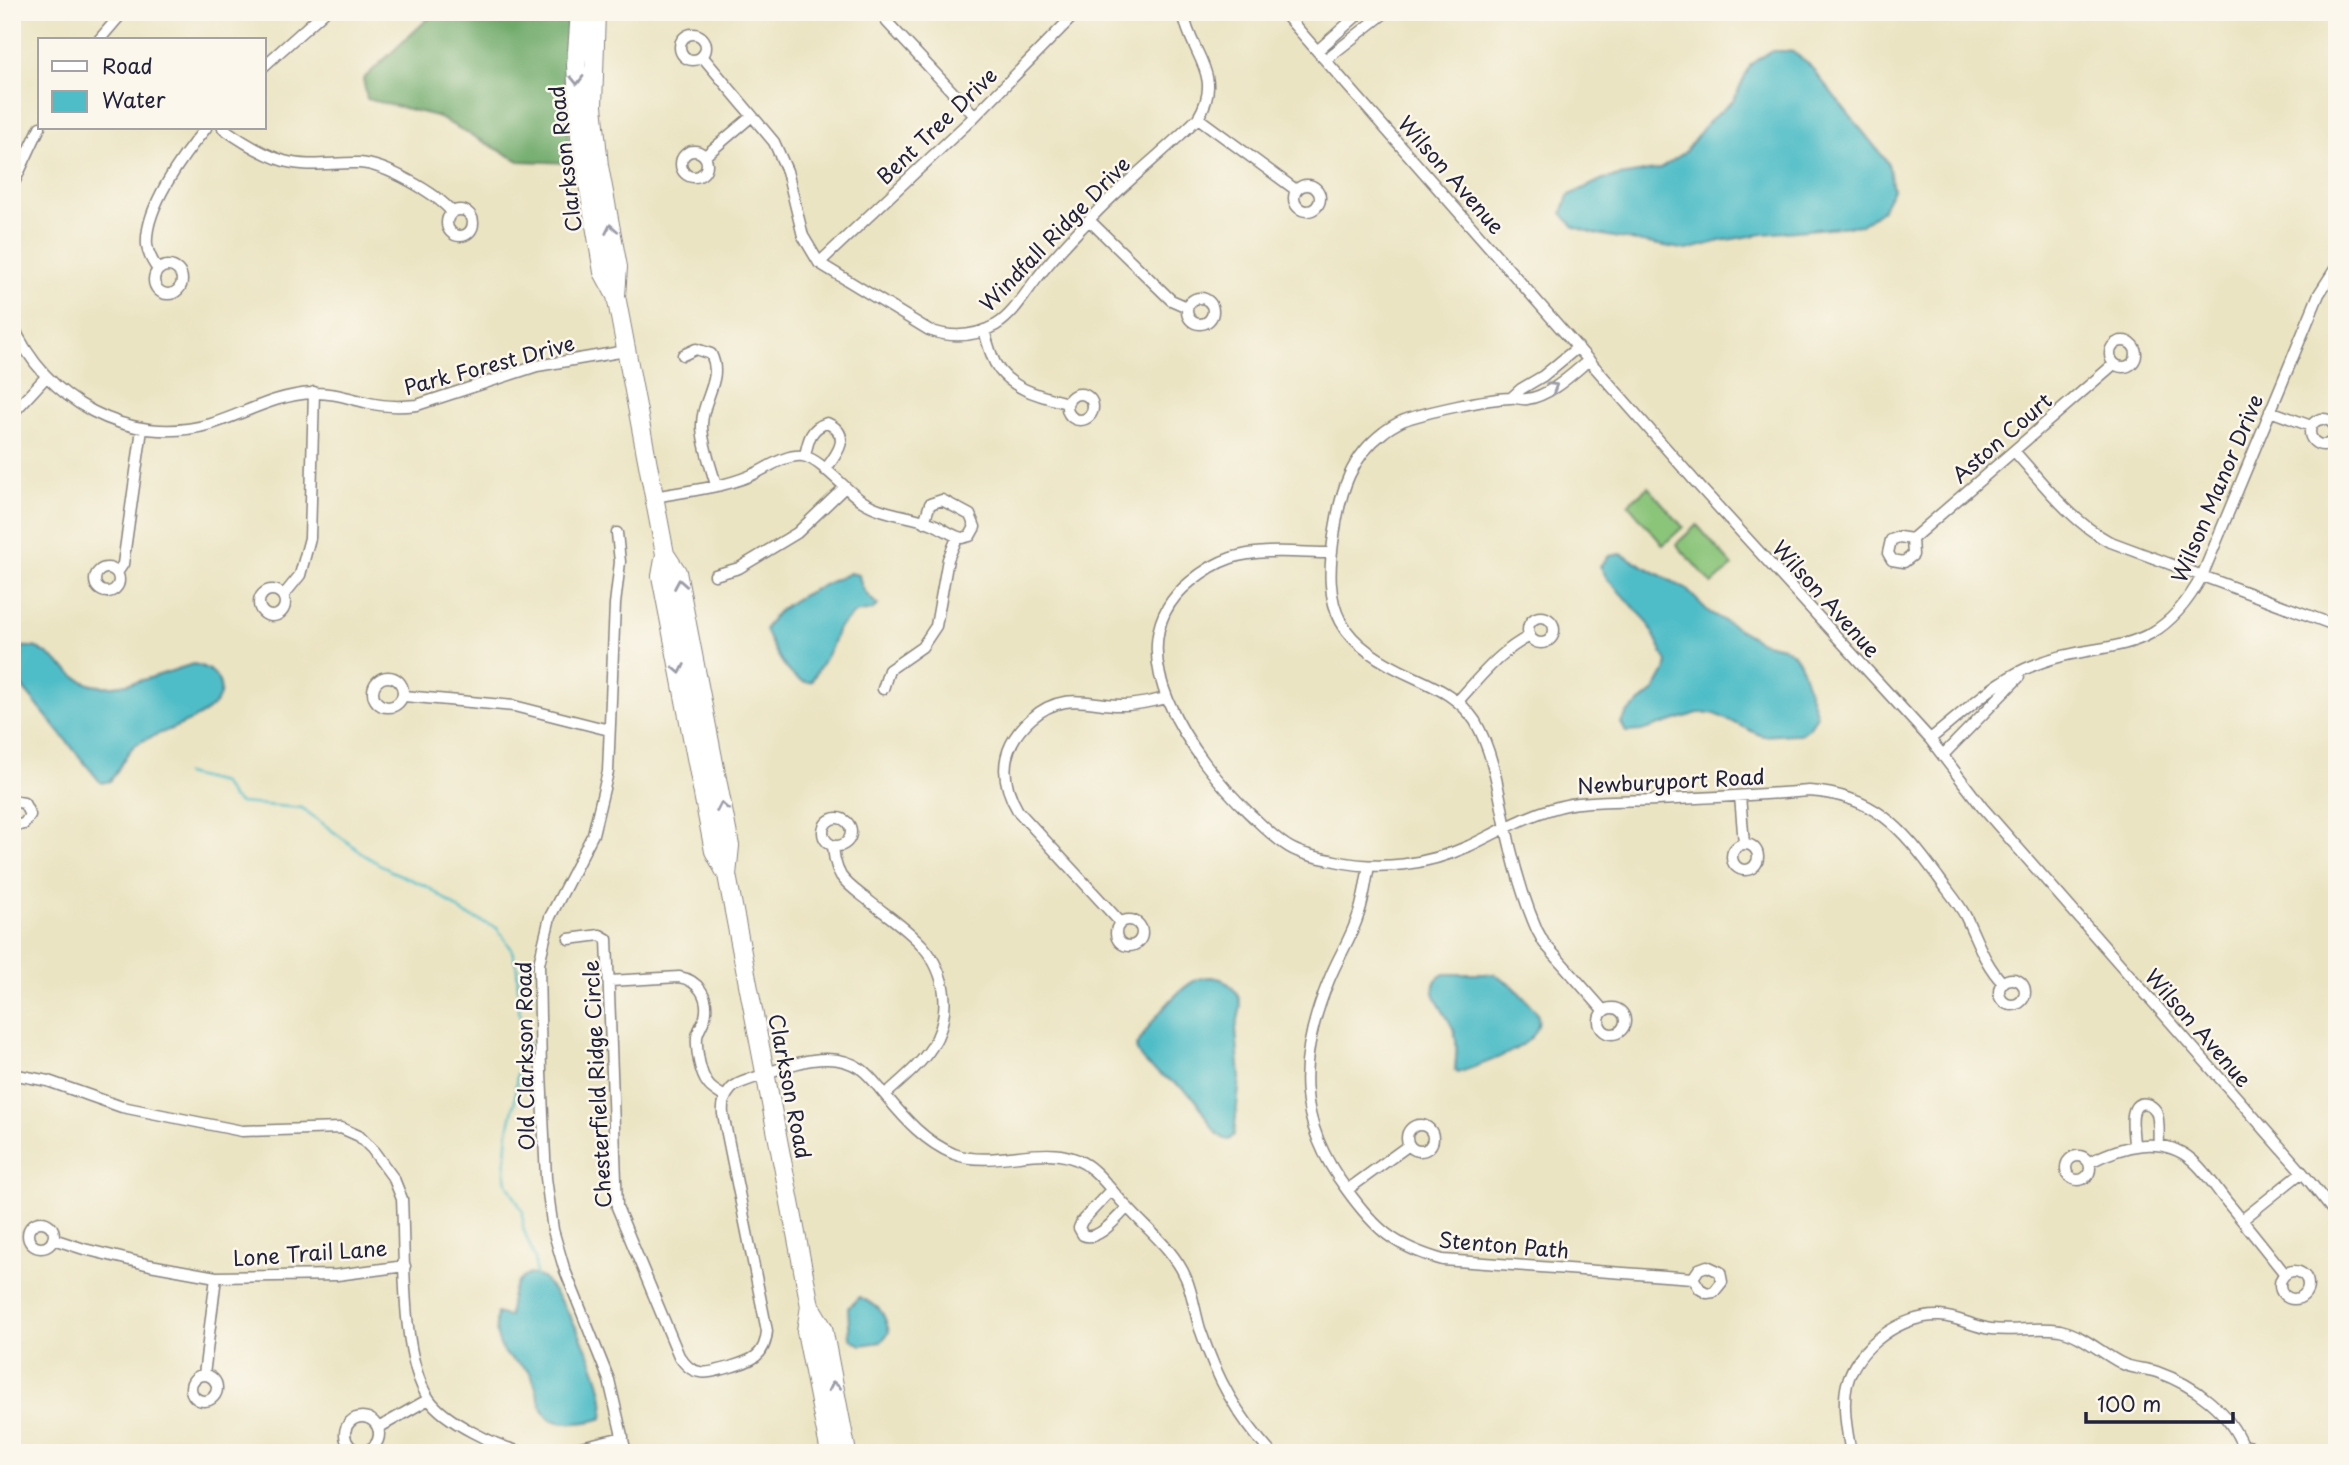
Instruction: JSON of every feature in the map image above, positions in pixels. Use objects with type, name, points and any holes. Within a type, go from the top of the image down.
[{"type":"main road","name":"Clarkson Road","points":[[580,12],[576,65],[580,137],[603,272],[616,296]]},
{"type":"main road","name":"Clarkson Road","points":[[596,12],[594,117],[599,166],[618,267],[616,296],[665,554],[677,572],[730,846],[727,875],[810,1307],[806,1331],[830,1453]]},
{"type":"main road","name":"Clarkson Road","points":[[810,1307],[823,1328],[847,1453]]},
{"type":"street","points":[[101,38],[123,12]]},
{"type":"street","points":[[266,64],[324,12]]},
{"type":"street","points":[[882,12],[887,22],[975,116]]},
{"type":"street","name":"Bent Tree Drive","points":[[819,263],[975,116],[1077,12]]},
{"type":"street","name":"Windfall Ridge Drive","points":[[702,57],[774,142],[787,171],[803,236],[819,263],[929,330],[942,335],[966,336],[1000,322],[1016,307],[1039,275],[1089,220],[1127,181],[1198,118],[1205,106],[1210,87],[1204,66],[1185,27],[1183,12]]},
{"type":"street","name":"Wilson Avenue","points":[[1283,12],[1700,487],[1930,739],[2007,836],[2302,1172],[2337,1216]]},
{"type":"street","points":[[1321,55],[1361,12]]},
{"type":"street","points":[[1321,55],[1365,31],[1385,12]]},
{"type":"street","points":[[705,156],[752,116]]},
{"type":"street","points":[[1198,118],[1296,190]]},
{"type":"street","points":[[13,185],[39,130]]},
{"type":"street","points":[[158,270],[149,255],[147,244],[150,219],[174,172],[205,130]]},
{"type":"street","points":[[226,130],[239,140],[283,160],[312,165],[374,165],[436,196],[452,212]]},
{"type":"street","points":[[1089,220],[1171,300],[1187,307]]},
{"type":"street","name":"Wilson Manor Drive","points":[[1930,739],[2000,683],[2026,668],[2146,637],[2174,617],[2190,598],[2202,576],[2319,294],[2337,266]]},
{"type":"street","name":"Park Forest Drive","points":[[12,323],[28,353],[46,377],[100,416],[127,427],[142,429],[196,427],[264,402],[314,392],[396,407],[417,405],[537,366],[626,351]]},
{"type":"street","points":[[984,330],[995,362],[1008,378],[1026,391],[1067,403]]},
{"type":"street","points":[[1511,398],[1578,347]]},
{"type":"street","points":[[683,355],[696,349],[710,354],[715,362],[717,374],[705,405],[702,429],[716,485]]},
{"type":"street","points":[[1589,360],[1553,388],[1538,396],[1525,400],[1511,398],[1414,418],[1402,421],[1383,433],[1362,453],[1345,481],[1331,553],[1333,604],[1350,635],[1373,657],[1445,691],[1458,701],[1474,720],[1492,762],[1506,826],[1531,916],[1540,936],[1604,1011]]},
{"type":"street","name":"Aston Court","points":[[1912,539],[2115,364]]},
{"type":"street","points":[[12,414],[46,377]]},
{"type":"street","points":[[283,596],[300,575],[310,538],[314,392]]},
{"type":"street","points":[[2270,411],[2311,426]]},
{"type":"street","points":[[805,456],[808,438],[817,427],[827,423],[835,427],[841,436],[841,445],[825,470]]},
{"type":"street","points":[[117,573],[123,564],[142,429]]},
{"type":"street","points":[[2014,451],[2072,515],[2108,541],[2337,626]]},
{"type":"street","points":[[655,497],[716,485],[756,473],[781,460],[805,456],[844,488],[882,511],[945,529],[957,538],[966,538],[973,533],[974,520],[970,515],[942,500],[930,504],[924,522]]},
{"type":"street","points":[[715,575],[738,568],[797,533],[844,488]]},
{"type":"street","name":"Old Clarkson Road","points":[[617,533],[620,562],[615,604],[608,772],[599,813],[582,857],[550,917],[539,964],[539,978],[544,1143],[553,1230],[568,1279],[609,1380],[626,1452]]},
{"type":"street","points":[[883,689],[888,670],[922,647],[936,626],[948,559],[957,538]]},
{"type":"street","name":"Newburyport Road","points":[[1331,553],[1240,555],[1216,565],[1185,586],[1172,600],[1166,610],[1158,639],[1160,675],[1175,719],[1201,759],[1234,798],[1272,835],[1291,849],[1337,862],[1369,866],[1420,863],[1469,845],[1506,826],[1572,804],[1809,791],[1837,794],[1864,804],[1898,826],[1913,843],[1964,914],[1993,973],[2003,983]]},
{"type":"street","points":[[1458,701],[1502,655],[1530,636]]},
{"type":"street","name":"Wilson Manor Drive","points":[[1943,755],[2026,668]]},
{"type":"street","points":[[404,695],[514,706],[609,730]]},
{"type":"street","points":[[1121,923],[1018,811],[1008,789],[1005,764],[1012,741],[1019,730],[1049,706],[1077,701],[1127,705],[1167,698]]},
{"type":"street","points":[[1740,796],[1744,844]]},
{"type":"street","points":[[12,801],[24,803],[30,815],[24,824],[12,826]]},
{"type":"street","points":[[834,845],[835,861],[840,875],[852,888],[926,948],[940,972],[945,1003],[940,1033],[926,1057],[885,1095]]},
{"type":"street","name":"Stenton Path","points":[[1369,866],[1360,911],[1316,1013],[1308,1053],[1306,1089],[1311,1124],[1320,1148],[1371,1222],[1413,1252],[1443,1260],[1693,1278]]},
{"type":"street","name":"Chesterfield Ridge Circle","points":[[569,939],[600,935],[607,939],[617,1207],[678,1356],[692,1370],[701,1373],[750,1361],[766,1343],[767,1331],[723,1114],[722,1104],[725,1097]]},
{"type":"street","points":[[610,981],[679,977],[690,979],[698,985],[706,1006],[697,1038],[703,1075],[713,1090],[725,1097],[736,1084],[817,1058],[850,1062],[862,1069],[913,1128],[955,1154],[987,1159],[1036,1154],[1067,1156],[1093,1170],[1177,1260],[1222,1385],[1236,1410],[1271,1453]]},
{"type":"street","points":[[12,1074],[48,1081],[122,1107],[242,1131],[341,1128],[359,1136],[385,1165],[402,1199],[410,1350],[429,1399],[460,1425],[511,1450],[525,1453]]},
{"type":"street","points":[[2134,1145],[2132,1113],[2137,1106],[2143,1104],[2151,1105],[2156,1111],[2159,1145]]},
{"type":"street","points":[[1347,1190],[1409,1145]]},
{"type":"street","points":[[2090,1162],[2134,1145],[2159,1145],[2180,1153],[2193,1161],[2286,1274]]},
{"type":"street","points":[[2242,1220],[2302,1172]]},
{"type":"street","points":[[1111,1190],[1082,1221],[1080,1228],[1083,1235],[1089,1238],[1096,1236],[1128,1208]]},
{"type":"street","name":"Lone Trail Lane","points":[[53,1239],[150,1265],[216,1277],[326,1275],[405,1265]]},
{"type":"street","points":[[204,1375],[216,1277]]},
{"type":"street","points":[[1851,1453],[1846,1394],[1847,1383],[1856,1364],[1871,1346],[1901,1324],[1914,1319],[1939,1316],[1989,1329],[2047,1329],[2074,1335],[2122,1363],[2176,1380],[2230,1420],[2240,1450],[2252,1446],[2259,1453]]},
{"type":"street","points":[[378,1427],[429,1399]]},
{"type":"street","points":[[555,1453],[623,1437]]},
{"type":"street","points":[[612,1453],[626,1452]]},
{"type":"green space","points":[[435,12],[568,12],[564,77],[570,163],[519,161],[436,116],[367,99],[363,79]]},
{"type":"green space","points":[[1648,487],[1683,527],[1663,545],[1628,504]]},
{"type":"green space","points":[[1697,525],[1733,566],[1712,584],[1676,544]]},
{"type":"water","points":[[1771,51],[1791,51],[1807,62],[1888,163],[1893,189],[1882,210],[1861,225],[1763,234],[1687,250],[1597,234],[1574,227],[1562,213],[1568,196],[1603,179],[1660,169],[1685,152],[1708,122],[1734,100],[1751,64]]},
{"type":"water","points":[[1621,554],[1686,589],[1709,612],[1761,642],[1783,647],[1794,654],[1800,663],[1817,716],[1809,728],[1800,734],[1762,736],[1713,713],[1698,713],[1641,731],[1626,732],[1621,723],[1628,712],[1654,691],[1667,662],[1647,621],[1608,580],[1600,566],[1609,556]]},
{"type":"water","points":[[850,573],[859,575],[865,592],[878,605],[872,610],[855,613],[838,628],[831,648],[811,682],[804,682],[796,678],[783,664],[765,630],[779,611],[790,603]]},
{"type":"water","points":[[15,647],[37,648],[80,680],[98,686],[126,684],[194,664],[213,672],[221,691],[216,703],[205,713],[134,746],[110,781],[101,783],[15,678],[12,664]]},
{"type":"water","points":[[1444,974],[1494,974],[1514,987],[1536,1011],[1538,1023],[1534,1034],[1512,1051],[1458,1073],[1455,1070],[1454,1031],[1434,993],[1437,979]]},
{"type":"water","points":[[1212,977],[1230,985],[1238,995],[1241,1006],[1236,1029],[1240,1078],[1234,1135],[1229,1140],[1213,1129],[1198,1103],[1187,1091],[1146,1064],[1136,1048],[1154,1020],[1179,992],[1196,980]]},
{"type":"water","points":[[530,1274],[543,1278],[575,1325],[600,1384],[603,1418],[576,1423],[550,1419],[542,1408],[530,1373],[502,1350],[496,1332],[497,1313],[509,1317],[515,1286]]},
{"type":"water","points":[[859,1297],[876,1306],[883,1314],[889,1332],[881,1342],[861,1345],[850,1338],[848,1308]]},
{"type":"waterway","points":[[185,774],[222,783],[232,798],[240,803],[302,808],[366,856],[389,870],[428,887],[465,914],[497,928],[511,948],[517,967],[519,1010],[529,1048],[517,1074],[505,1170],[507,1183],[523,1212],[523,1228],[535,1259],[536,1276]]}]
